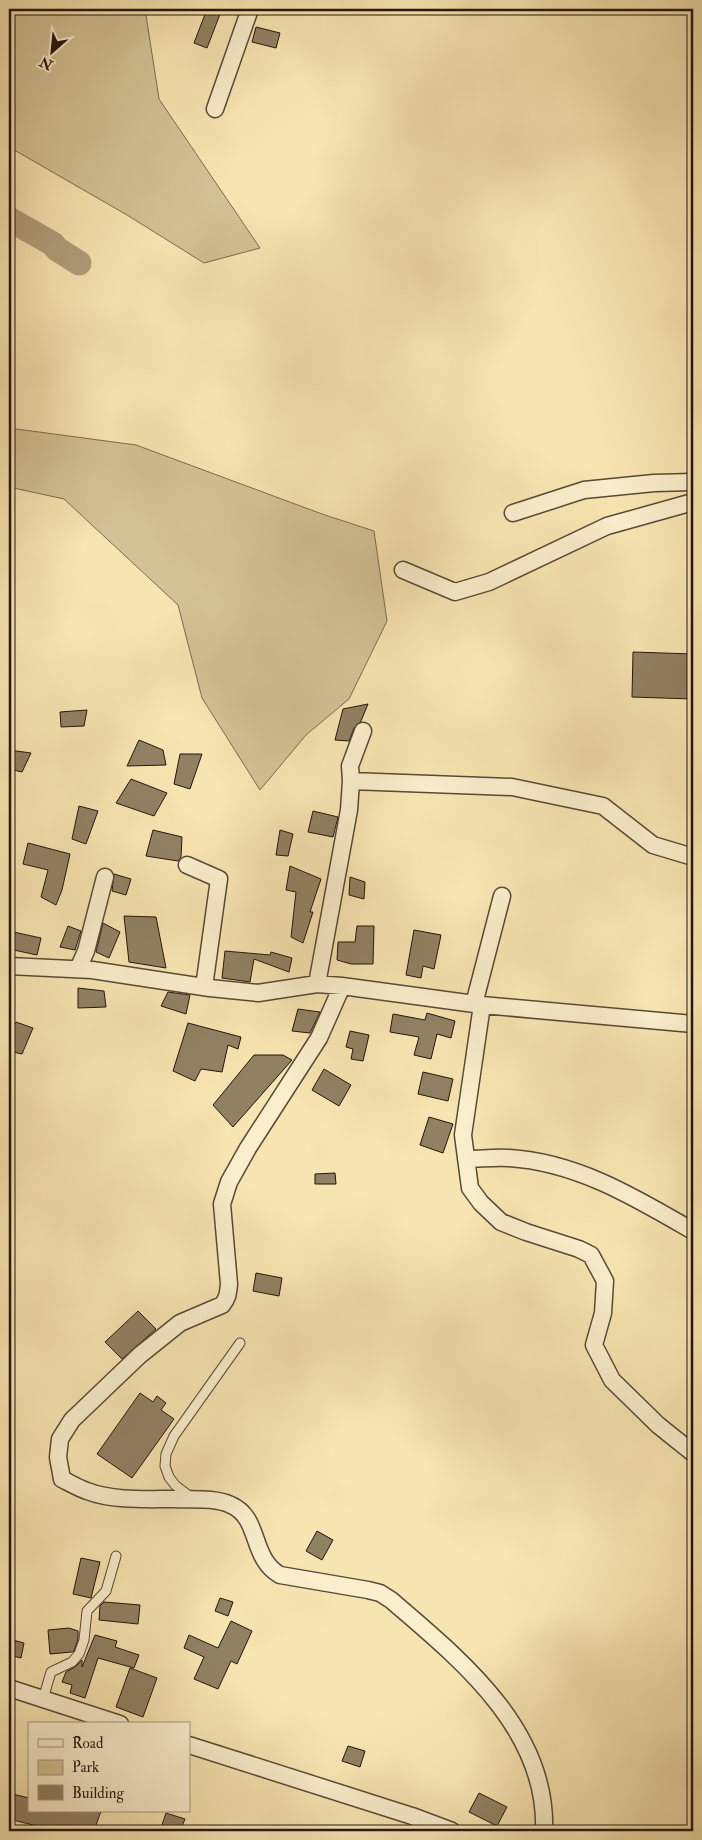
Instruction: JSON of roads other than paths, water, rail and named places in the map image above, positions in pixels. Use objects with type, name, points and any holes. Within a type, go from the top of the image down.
[{"type":"street","points":[[215,109],[250,9]]},
{"type":"street","points":[[513,513],[584,490],[654,483],[693,482]]},
{"type":"street","points":[[403,570],[455,592],[489,582],[607,526],[693,502]]},
{"type":"street","points":[[317,984],[349,810],[350,766],[363,732]]},
{"type":"street","points":[[351,782],[512,787],[603,806],[653,845],[693,857]]},
{"type":"street","points":[[187,865],[219,879],[204,987]]},
{"type":"street","points":[[78,969],[86,951],[104,877]]},
{"type":"street","points":[[502,896],[478,1005],[464,1135],[470,1188],[481,1203],[501,1222],[526,1232],[579,1248],[591,1255],[605,1281],[603,1313],[594,1345],[612,1380],[658,1425],[693,1453]]},
{"type":"street","points":[[9,966],[92,970],[258,993],[317,984],[342,986],[478,1005],[693,1024]]},
{"type":"street","points":[[342,986],[319,1038],[228,1182],[222,1204],[229,1276],[226,1300],[222,1305],[180,1323],[140,1355],[72,1420],[60,1439],[58,1457],[62,1479],[85,1491],[107,1496],[219,1501],[240,1510],[249,1524],[266,1565],[280,1575],[380,1593],[391,1600],[438,1642],[496,1700],[516,1728],[538,1780],[543,1798],[544,1831]]},
{"type":"street","points":[[466,1159],[509,1158],[561,1166],[607,1184],[693,1231]]},
{"type":"street","points":[[9,1688],[114,1722]]},
{"type":"street","points":[[190,1745],[403,1813],[452,1831]]},
{"type":"lane","points":[[194,1500],[175,1485],[169,1477],[165,1466],[166,1454],[174,1436],[240,1343]]},
{"type":"lane","points":[[42,1699],[51,1672],[72,1662],[80,1654],[84,1640],[87,1611],[106,1591],[116,1556]]},
{"type":"waterway","points":[[9,219],[53,244],[57,249],[79,263]]}]
